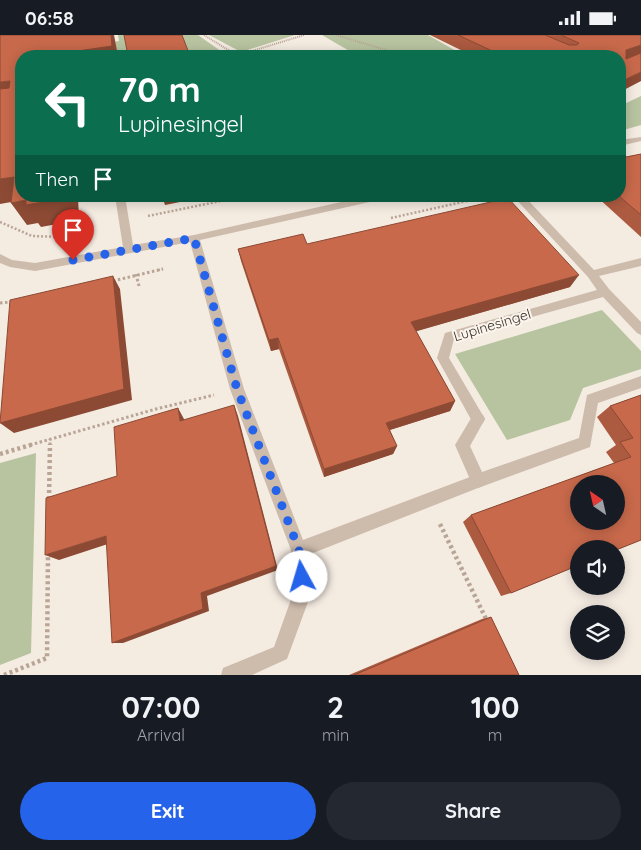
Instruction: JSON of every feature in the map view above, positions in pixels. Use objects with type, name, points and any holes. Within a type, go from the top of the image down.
[{"type":"street","points":[[626,142],[641,139]]},
{"type":"street","points":[[121,202],[129,250]]},
{"type":"street","points":[[0,258],[10,263],[35,267],[194,238],[356,202]]},
{"type":"street","points":[[524,202],[592,274],[605,292],[641,330]]},
{"type":"street","points":[[194,238],[237,389],[299,550],[303,591],[281,653],[230,675]]},
{"type":"street","points":[[592,274],[641,261]]},
{"type":"street","points":[[0,271],[10,263]]},
{"type":"street","name":"Lupinesingel","points":[[478,481],[462,445],[478,419],[443,358],[448,336],[605,292]]},
{"type":"street","points":[[299,550],[585,442],[592,399],[641,382]]},
{"type":"path","points":[[204,35],[228,50]]},
{"type":"path","points":[[257,50],[304,35]]},
{"type":"path","points":[[336,35],[386,50]]},
{"type":"path","points":[[124,221],[216,202]]},
{"type":"path","points":[[0,222],[32,236],[66,237]]},
{"type":"path","points":[[0,454],[156,409],[237,389]]},
{"type":"path","points":[[49,509],[50,439]]},
{"type":"path","points":[[429,501],[488,623]]},
{"type":"path","points":[[4,675],[47,659],[48,549]]},
{"type":"green space","points":[[118,35],[198,35],[219,50],[78,50],[78,47],[119,41]]},
{"type":"green space","points":[[209,35],[295,35],[247,50],[237,50]]},
{"type":"green space","points":[[322,35],[428,35],[454,50],[348,50]]},
{"type":"green space","points":[[641,96],[641,125],[626,129],[626,103]]},
{"type":"green space","points":[[602,310],[641,351],[641,369],[583,388],[570,420],[507,440],[455,354]]},
{"type":"green space","points":[[36,453],[31,653],[0,665],[0,463]]},
{"type":"building","points":[[0,35],[111,35],[112,46],[85,50],[15,50],[16,202],[11,203],[14,177],[0,179],[0,89],[9,88],[10,81],[0,82]]},
{"type":"building","points":[[124,35],[182,35],[188,50],[127,50]]},
{"type":"building","points":[[458,35],[545,35],[569,45],[577,45],[579,43],[561,35],[641,35],[641,45],[626,50],[490,50]]},
{"type":"building","points":[[641,53],[641,72],[626,79],[626,59]]},
{"type":"building","points":[[641,154],[641,215],[626,202],[626,157]]},
{"type":"building","points":[[26,202],[43,202],[26,205]]},
{"type":"building","points":[[491,202],[512,202],[579,275],[411,322],[455,401],[386,423],[397,446],[324,469],[278,338],[269,340],[238,249],[303,234],[307,244]]},
{"type":"building","points":[[113,276],[124,389],[0,423],[10,300]]},
{"type":"building","points":[[641,395],[641,540],[625,546],[625,540],[570,540],[570,569],[511,593],[471,515],[570,479],[570,530],[625,530],[625,475],[581,475],[631,457],[620,442],[633,438],[610,406]]},
{"type":"building","points":[[234,405],[276,566],[201,593],[203,609],[112,643],[106,536],[45,555],[46,498],[117,476],[114,427],[178,408],[180,421]]},
{"type":"building","points":[[491,617],[519,675],[354,675]]},
{"type":"route","points":[[73,260],[194,238],[237,389],[299,550],[302,577]]}]
